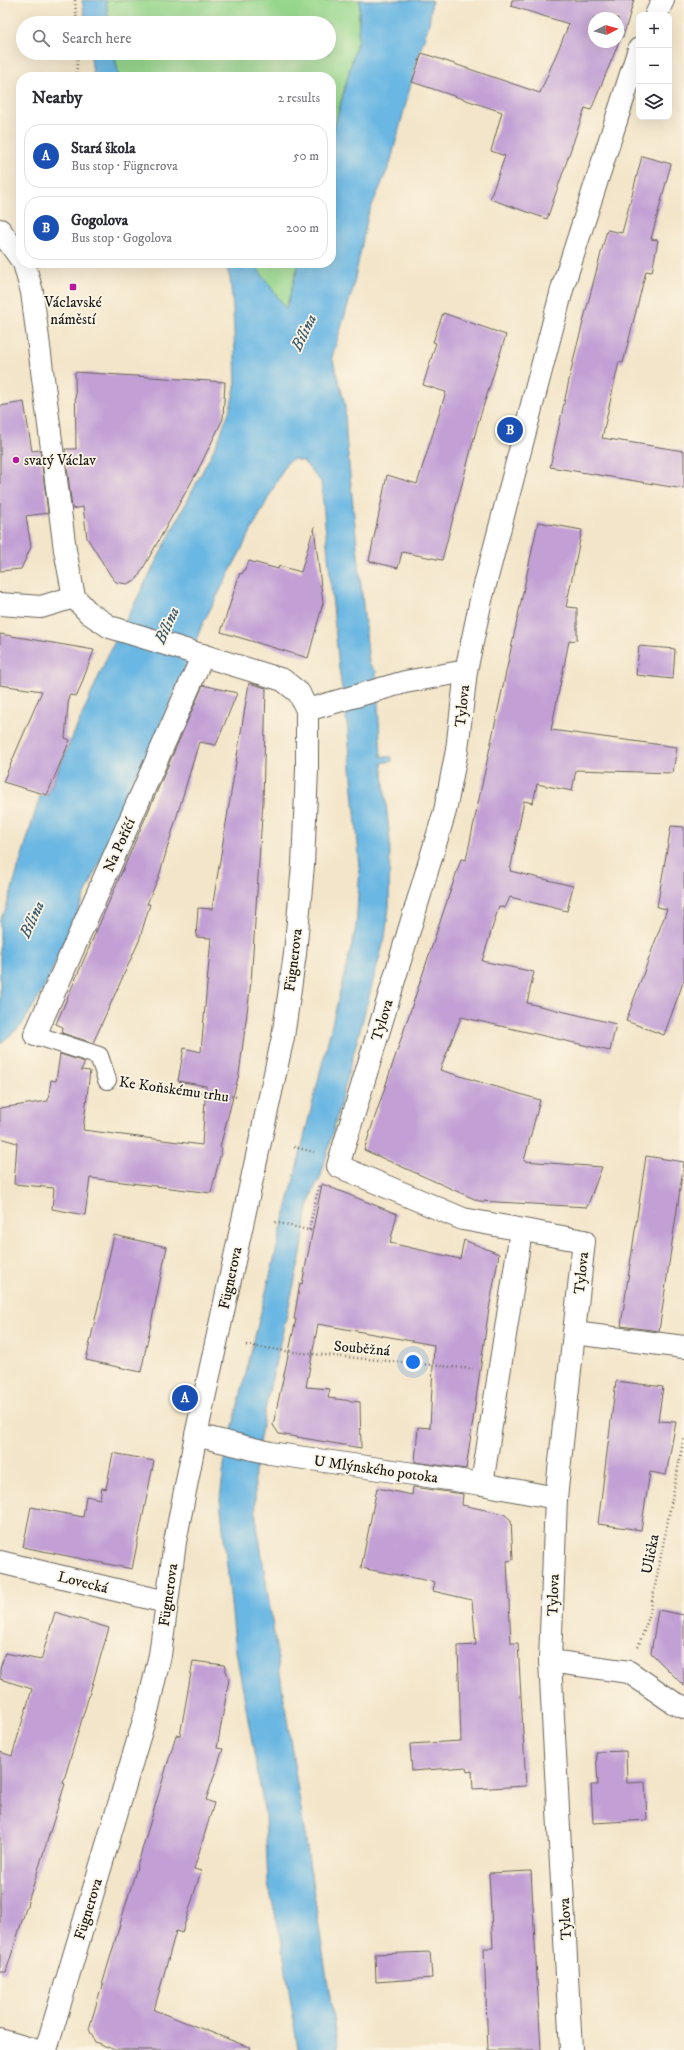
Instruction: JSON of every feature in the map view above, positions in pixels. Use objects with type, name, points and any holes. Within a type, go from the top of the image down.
[{"type":"street","points":[[657,12],[663,0]]},
{"type":"street","points":[[307,710],[405,682],[466,671],[481,600],[563,286],[636,58]]},
{"type":"street","points":[[0,230],[16,252]]},
{"type":"street","points":[[0,604],[41,607],[74,597],[65,550],[32,292],[25,268]]},
{"type":"street","name":"Fügnerova","points":[[46,2050],[148,1707],[160,1655],[175,1542],[196,1435],[283,1037],[295,954],[303,865],[307,769],[307,710],[299,693],[283,680],[110,627],[89,613],[74,597]]},
{"type":"street","name":"Na Poříčí","points":[[35,1035],[203,655]]},
{"type":"street","name":"Tylova","points":[[466,671],[457,750],[446,811],[338,1166],[463,1219],[521,1231],[584,1241],[556,1498],[550,1661],[571,2050]]},
{"type":"street","points":[[482,1484],[521,1231]]},
{"type":"street","points":[[574,1333],[684,1347]]},
{"type":"street","name":"U Mlýnského potoka","points":[[196,1435],[270,1453],[482,1484],[556,1498]]},
{"type":"street","name":"Lovecká","points":[[0,1562],[166,1602]]},
{"type":"street","points":[[550,1661],[629,1672],[674,1703],[684,1707]]},
{"type":"street","points":[[0,2040],[34,2050]]},
{"type":"lane","name":"Ke Koňskému trhu","points":[[35,1035],[99,1056],[107,1080]]},
{"type":"path","points":[[75,0],[76,16]]},
{"type":"path","points":[[76,72],[77,60]]},
{"type":"path","name":"Ke Koňskému trhu","points":[[107,1080],[238,1097]]},
{"type":"path","points":[[275,1222],[311,1230],[320,1182]]},
{"type":"path","name":"Souběžná","points":[[246,1345],[292,1352],[499,1372]]},
{"type":"path","name":"Ulička","points":[[629,1672],[649,1617],[684,1437]]},
{"type":"green space","points":[[106,0],[360,0],[358,38],[336,121],[336,72],[118,72],[115,60],[336,60],[336,16],[108,16]]},
{"type":"green space","points":[[298,268],[286,309],[257,269]]},
{"type":"water","points":[[82,0],[106,0],[108,16],[85,16]]},
{"type":"water","name":"Bílina","points":[[360,0],[432,0],[429,24],[418,57],[390,164],[368,215],[352,292],[332,357],[345,404],[346,436],[369,664],[376,671],[381,756],[392,757],[392,761],[382,763],[390,842],[389,907],[385,937],[320,1179],[315,1186],[309,1205],[300,1258],[265,1411],[255,1470],[256,1517],[338,2050],[298,2050],[281,1938],[268,1884],[265,1815],[236,1651],[220,1499],[225,1458],[356,927],[360,867],[347,723],[339,669],[321,482],[303,461],[292,459],[286,464],[202,625],[180,680],[44,988],[22,1025],[0,1044],[0,919],[6,909],[40,796],[47,796],[108,655],[218,441],[230,409],[236,383],[233,308],[230,278],[227,268],[257,268],[286,309],[298,268],[336,268],[336,121],[358,38]]},
{"type":"water","points":[[91,60],[115,60],[118,72],[93,72]]},
{"type":"building","points":[[512,0],[634,0],[624,34],[624,12],[588,12],[588,48],[616,48],[591,110],[585,108],[547,219],[490,199],[505,156],[491,151],[502,112],[412,82],[422,53],[540,93],[569,24],[511,6]]},
{"type":"building","points":[[642,156],[671,164],[651,239],[658,240],[652,272],[646,271],[623,363],[619,362],[602,438],[684,451],[684,489],[550,467],[575,353],[607,230],[622,233]]},
{"type":"building","points":[[443,313],[506,335],[478,423],[442,560],[402,552],[398,568],[369,561],[387,475],[417,484],[446,392],[423,385],[436,343],[433,342]]},
{"type":"building","points":[[75,372],[225,382],[223,419],[197,472],[137,579],[127,584],[116,582],[87,538],[83,507],[72,509],[65,449],[76,449]]},
{"type":"building","name":"svatý Václav","points":[[24,402],[32,451],[40,450],[48,513],[26,516],[31,547],[21,569],[0,571],[0,406]]},
{"type":"building","points":[[538,522],[582,530],[566,607],[577,608],[577,640],[569,641],[551,730],[677,747],[673,773],[576,770],[572,791],[537,784],[533,803],[524,801],[510,871],[573,886],[567,911],[510,897],[505,908],[499,906],[482,961],[534,972],[527,1003],[616,1024],[610,1051],[461,1017],[440,1070],[540,1100],[524,1161],[602,1167],[587,1207],[479,1201],[364,1150],[461,859],[466,860]]},
{"type":"building","points":[[314,527],[323,603],[308,658],[221,632],[240,573],[242,574],[249,561],[278,569],[279,566],[301,572]]},
{"type":"building","points":[[0,634],[94,650],[77,696],[69,695],[65,738],[70,740],[47,795],[3,782],[42,691],[0,685]]},
{"type":"building","points":[[639,646],[675,649],[673,679],[636,675]]},
{"type":"building","points":[[249,683],[266,688],[263,801],[251,982],[239,1074],[220,1147],[222,1148],[211,1193],[90,1178],[85,1215],[52,1209],[54,1188],[14,1184],[17,1143],[0,1138],[0,1108],[48,1101],[51,1080],[56,1081],[60,1054],[85,1062],[81,1070],[90,1071],[83,1130],[202,1145],[206,1086],[178,1081],[184,1048],[201,1052],[211,938],[196,937],[198,908],[212,909]]},
{"type":"building","points":[[203,685],[237,693],[216,745],[199,742],[159,876],[147,904],[150,904],[139,941],[93,1043],[62,1033],[63,1027],[56,1024]]},
{"type":"building","points":[[671,826],[684,827],[684,980],[664,1035],[626,1021],[667,909],[657,907]]},
{"type":"building","points":[[646,1156],[684,1162],[659,1331],[621,1326]]},
{"type":"building","points":[[322,1184],[397,1214],[390,1243],[460,1259],[464,1240],[499,1254],[488,1315],[466,1469],[415,1462],[418,1427],[430,1428],[434,1345],[318,1324],[306,1387],[330,1389],[328,1398],[360,1402],[361,1448],[279,1434],[273,1425],[296,1319],[294,1319],[300,1283],[302,1284]]},
{"type":"building","points":[[114,1235],[167,1247],[141,1372],[86,1360]]},
{"type":"building","points":[[616,1381],[663,1387],[658,1421],[676,1422],[666,1475],[650,1472],[641,1530],[598,1524]]},
{"type":"building","points":[[113,1453],[154,1461],[132,1569],[23,1547],[31,1507],[83,1517],[86,1496],[100,1499],[102,1488],[106,1489]]},
{"type":"building","points":[[413,1487],[463,1494],[462,1505],[504,1514],[511,1520],[513,1560],[507,1561],[511,1643],[518,1643],[526,1786],[473,1789],[472,1771],[467,1772],[466,1767],[412,1771],[410,1744],[461,1741],[458,1646],[476,1645],[472,1600],[433,1591],[435,1582],[361,1568],[377,1488],[412,1495]]},
{"type":"building","points":[[658,1610],[684,1615],[684,1686],[651,1653]]},
{"type":"building","points":[[55,1612],[109,1628],[63,1783],[65,1784],[6,1972],[0,1972],[0,1752],[12,1756],[32,1689],[0,1679],[0,1669],[5,1653],[41,1660]]},
{"type":"building","points":[[193,1661],[224,1665],[229,1679],[217,1748],[223,1749],[206,1800],[214,1803],[194,1869],[201,1871],[182,1933],[176,1931],[154,2010],[251,2048],[251,2050],[115,2050],[95,2042],[89,2029],[176,1735],[180,1736]]},
{"type":"building","points":[[626,1751],[627,1783],[645,1782],[647,1820],[593,1823],[591,1785],[598,1785],[596,1752]]},
{"type":"building","points":[[531,1871],[541,2050],[488,2050],[484,1948],[493,1948],[489,1873]]},
{"type":"building","points":[[430,1952],[432,1978],[376,1982],[375,1954]]},
{"type":"place","name":"Václavské náměstí","points":[[73,287]]},
{"type":"place","name":"Gogolova","points":[[510,430]]},
{"type":"place","name":"svatý Václav","points":[[16,460]]},
{"type":"place","name":"Stará škola","points":[[185,1398]]}]
